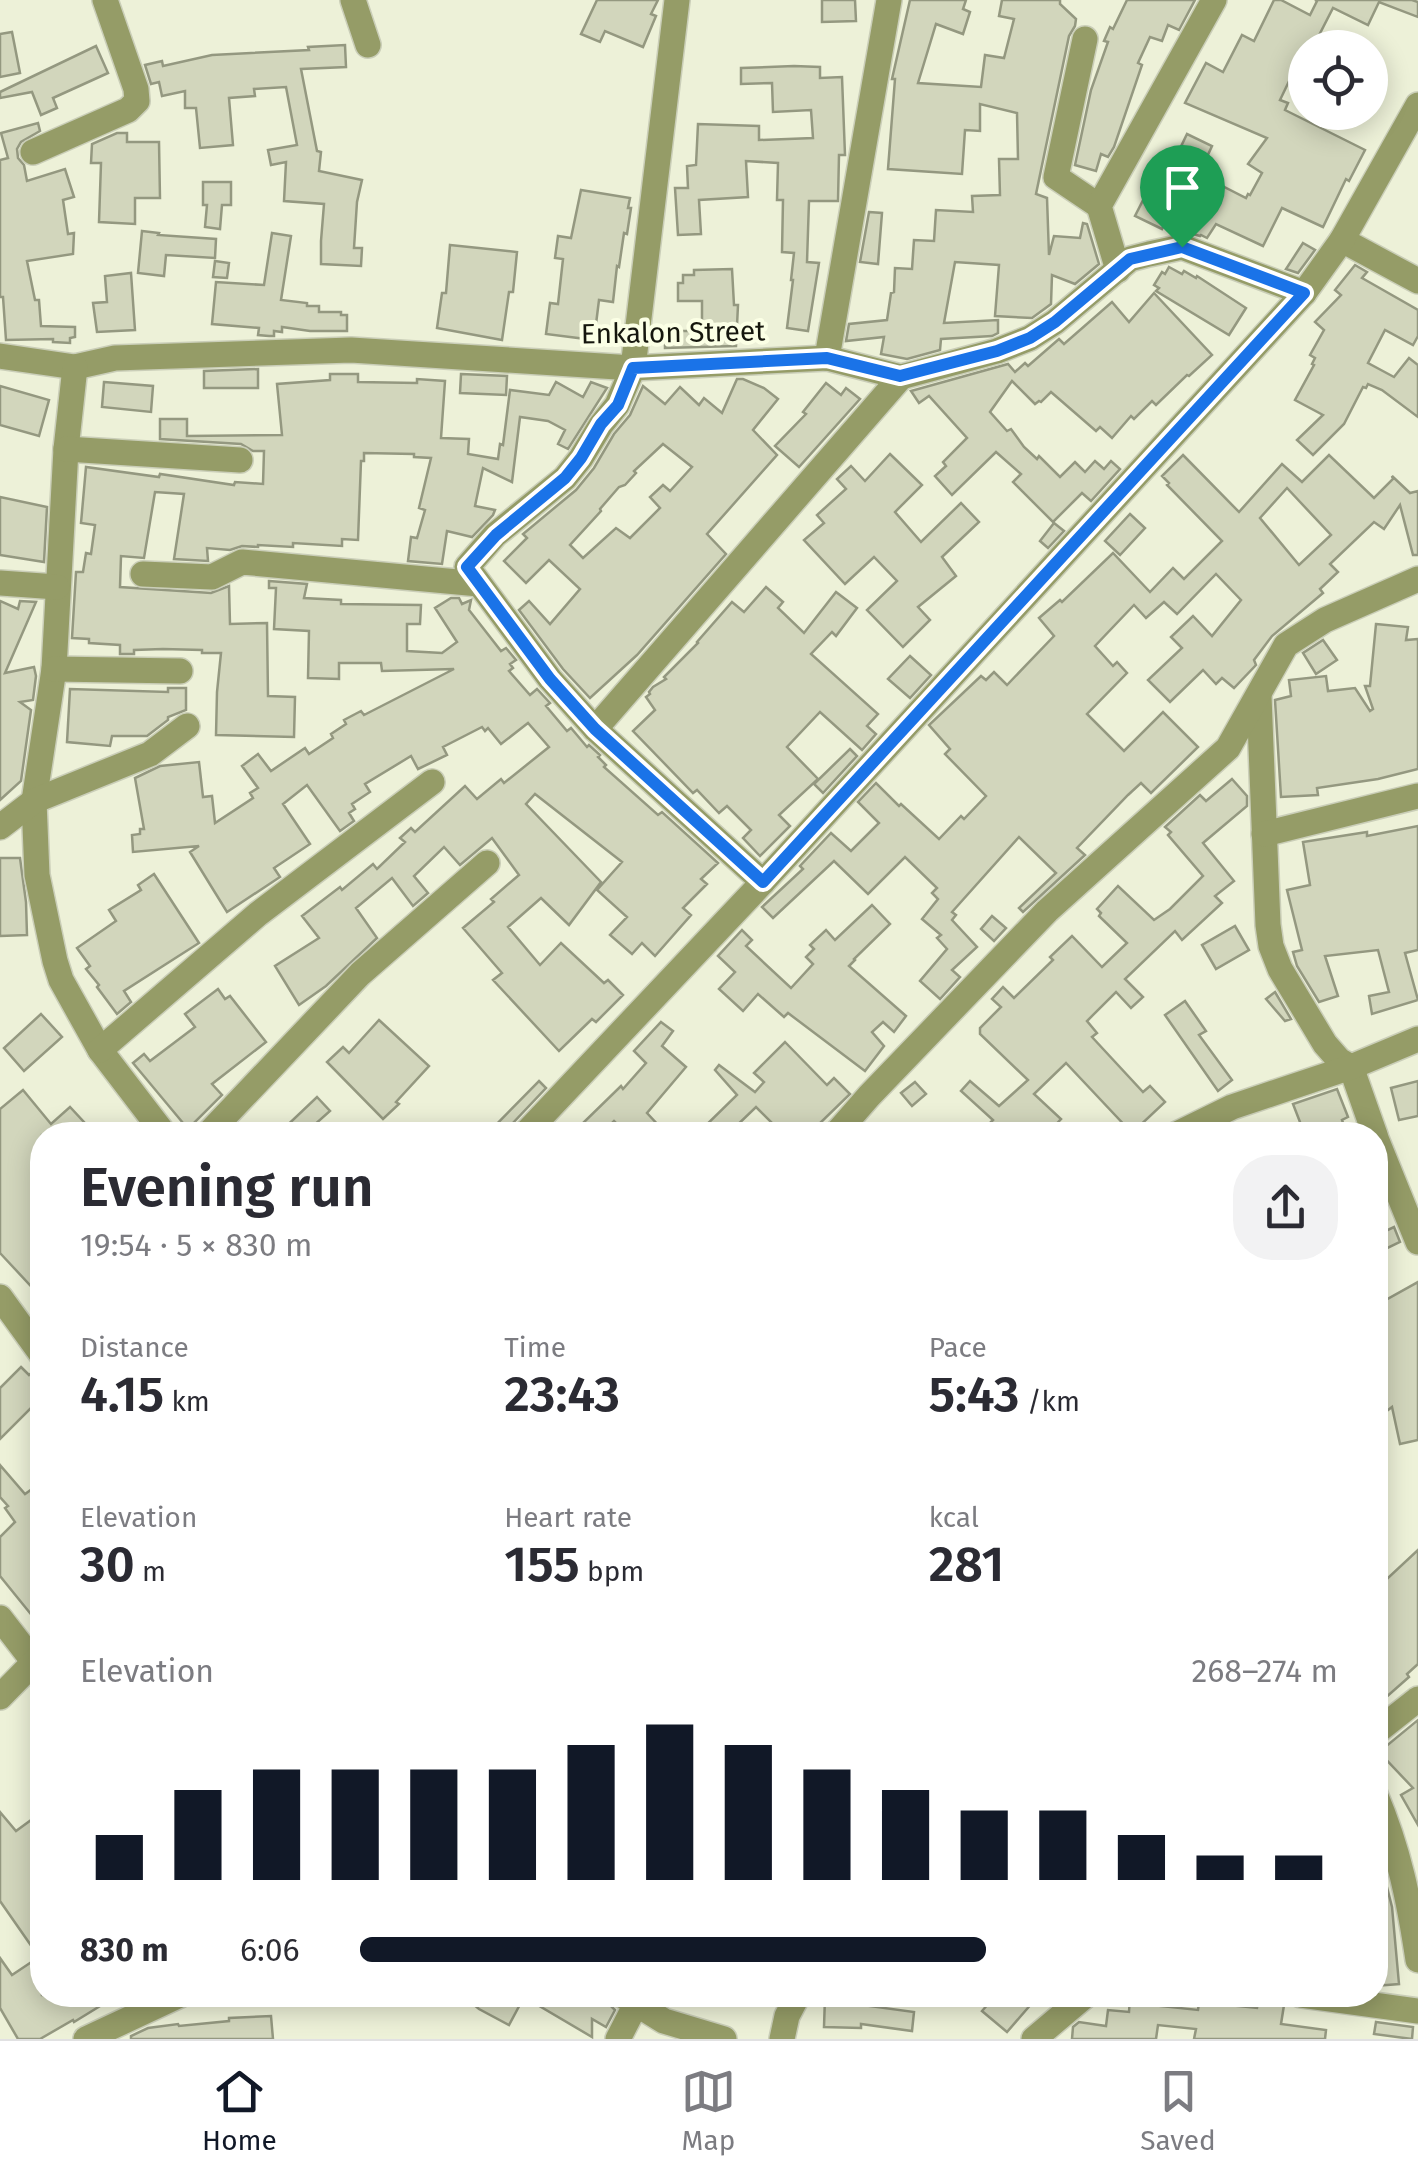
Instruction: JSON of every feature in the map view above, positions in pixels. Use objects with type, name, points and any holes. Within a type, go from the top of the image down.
[{"type":"street","points":[[32,152],[128,110],[137,101],[105,0]]},
{"type":"street","points":[[353,0],[368,45]]},
{"type":"street","points":[[677,0],[633,368],[618,405],[565,478],[496,535],[467,567],[550,679],[595,729],[763,882]]},
{"type":"street","points":[[827,358],[889,0]]},
{"type":"street","points":[[1100,206],[1214,0]]},
{"type":"street","points":[[1085,39],[1056,177],[1100,206],[1118,270]]},
{"type":"street","points":[[536,1122],[763,882],[1304,293],[1342,240],[1418,106]]},
{"type":"street","points":[[1342,240],[1418,281]]},
{"type":"street","name":"Enkalon Street","points":[[0,356],[75,367],[115,358],[351,350],[633,368],[827,358],[900,376],[997,351],[1030,338],[1130,259],[1182,247],[1304,293]]},
{"type":"street","points":[[75,367],[66,449],[54,669],[34,801],[37,875],[61,980],[100,1050],[155,1122]]},
{"type":"street","points":[[595,729],[900,376]]},
{"type":"street","points":[[66,449],[240,460]]},
{"type":"street","points":[[143,574],[212,577],[242,562],[479,584]]},
{"type":"street","points":[[846,1122],[1047,911],[1228,748],[1286,645],[1325,620],[1418,579]]},
{"type":"street","points":[[0,582],[57,587]]},
{"type":"street","points":[[54,669],[180,671]]},
{"type":"street","points":[[1258,692],[1268,925],[1276,957],[1325,1044],[1351,1067],[1370,1122]]},
{"type":"street","points":[[0,826],[34,801],[150,754],[188,726]]},
{"type":"street","points":[[100,1050],[258,914],[432,782]]},
{"type":"street","points":[[1264,834],[1418,796]]},
{"type":"street","points":[[219,1122],[360,974],[486,863]]},
{"type":"street","points":[[1202,1122],[1418,1040]]},
{"type":"street","points":[[1388,1168],[1418,1242]]},
{"type":"street","points":[[0,1298],[30,1339]]},
{"type":"street","points":[[0,1618],[30,1650]]},
{"type":"street","points":[[0,1697],[30,1666]]},
{"type":"street","points":[[1388,1717],[1418,1698]]},
{"type":"street","points":[[1388,1826],[1409,1895],[1418,1960]]},
{"type":"street","points":[[86,2039],[152,2007]]},
{"type":"street","points":[[618,2039],[627,2007]]},
{"type":"street","points":[[641,2007],[682,2033],[724,2039]]},
{"type":"street","points":[[782,2039],[792,2007]]},
{"type":"street","points":[[1034,2039],[1072,2007]]},
{"type":"street","points":[[1388,2007],[1418,2011]]},
{"type":"building","points":[[597,0],[658,0],[643,47],[605,31],[600,42],[581,34]]},
{"type":"building","points":[[822,0],[855,0],[856,21],[822,22]]},
{"type":"building","points":[[910,0],[966,0],[963,9],[970,12],[963,34],[936,24],[918,83],[981,87],[985,55],[1004,58],[1014,19],[999,16],[1002,0],[1060,0],[1076,19],[1069,36],[1036,194],[1047,198],[1049,255],[1054,236],[1080,238],[1083,223],[1087,224],[1099,264],[1075,284],[1052,275],[1051,304],[1032,318],[995,316],[999,265],[955,262],[944,323],[998,320],[998,333],[941,339],[940,350],[907,359],[881,354],[884,337],[846,341],[849,324],[887,320],[895,268],[912,269],[914,240],[934,241],[936,210],[973,212],[972,196],[1000,195],[999,159],[1018,159],[1017,113],[980,104],[980,131],[965,130],[962,174],[888,169],[892,79]]},
{"type":"building","points":[[1127,0],[1195,0],[1179,30],[1168,25],[1162,41],[1150,37],[1138,63],[1142,65],[1114,147],[1108,157],[1101,154],[1096,171],[1075,165],[1091,90],[1108,42],[1104,41]]},
{"type":"building","points":[[1274,0],[1310,15],[1315,0],[1418,2],[1418,17],[1379,2],[1368,25],[1333,8],[1322,30],[1288,30],[1288,83],[1280,100],[1288,103],[1288,130],[1325,130],[1365,150],[1323,227],[1282,208],[1263,246],[1216,224],[1207,238],[1166,221],[1162,229],[1135,216],[1165,157],[1174,161],[1187,134],[1212,146],[1199,174],[1246,198],[1250,195],[1262,173],[1248,164],[1267,138],[1185,103],[1206,63],[1223,72],[1242,35],[1254,41]]},
{"type":"building","points":[[12,32],[20,73],[0,77],[0,34]]},
{"type":"building","points":[[345,45],[346,67],[301,69],[317,151],[321,152],[319,171],[362,180],[354,248],[362,248],[361,266],[321,264],[324,204],[284,201],[286,162],[271,165],[268,150],[297,145],[286,87],[254,89],[255,96],[229,98],[233,145],[200,148],[196,108],[185,108],[185,91],[162,96],[159,82],[151,84],[145,65],[162,61],[163,66],[212,55]]},
{"type":"building","points":[[96,46],[108,73],[53,98],[57,108],[41,115],[32,92],[0,98],[0,92]]},
{"type":"building","points":[[820,67],[820,78],[842,77],[845,155],[839,155],[838,201],[809,201],[807,262],[819,263],[808,331],[787,328],[794,253],[782,252],[783,200],[777,200],[778,163],[746,161],[748,197],[699,200],[701,234],[678,235],[675,188],[688,188],[687,166],[696,165],[698,124],[759,126],[759,140],[813,138],[811,110],[773,112],[772,83],[741,84],[741,68]]},
{"type":"building","points":[[38,123],[40,131],[21,142],[18,158],[24,165],[27,181],[65,169],[74,197],[63,200],[68,234],[74,233],[73,254],[27,261],[35,300],[39,300],[41,326],[75,327],[70,343],[53,339],[6,340],[0,297],[0,160],[8,158],[1,133]]},
{"type":"building","points":[[127,133],[127,142],[159,142],[160,198],[135,198],[135,224],[99,222],[101,163],[91,163],[92,144]]},
{"type":"building","points":[[203,182],[231,182],[231,205],[222,205],[220,229],[205,227]]},
{"type":"building","points":[[581,190],[630,198],[631,208],[613,302],[599,300],[594,340],[546,334],[550,303],[558,304],[563,259],[555,258],[558,236],[571,238]]},
{"type":"building","points":[[869,212],[882,213],[878,264],[860,262]]},
{"type":"building","points":[[142,231],[216,239],[215,258],[166,255],[164,276],[138,273]]},
{"type":"building","points":[[272,233],[291,236],[281,300],[319,306],[319,312],[341,312],[347,315],[347,331],[282,327],[282,332],[274,331],[274,336],[269,336],[258,335],[259,328],[212,324],[216,282],[264,285]]},
{"type":"building","points":[[1303,243],[1315,250],[1298,273],[1286,269]]},
{"type":"building","points":[[450,245],[517,252],[502,340],[437,328],[442,293],[446,293]]},
{"type":"building","points":[[215,261],[229,263],[227,278],[213,277]]},
{"type":"building","points":[[1355,265],[1367,272],[1362,278],[1418,310],[1418,336],[1413,345],[1385,330],[1368,363],[1394,377],[1409,358],[1418,365],[1418,417],[1368,384],[1344,424],[1313,455],[1297,440],[1323,415],[1295,400],[1314,365],[1315,358],[1310,355],[1324,330],[1315,322],[1341,295],[1335,290]]},
{"type":"building","points":[[1169,267],[1197,276],[1246,308],[1229,335],[1156,291],[1159,288],[1154,285]]},
{"type":"building","points":[[732,269],[734,305],[738,305],[736,346],[665,348],[665,331],[702,331],[702,301],[678,301],[678,283],[683,283],[683,275],[694,275],[694,270]]},
{"type":"building","points":[[131,273],[135,330],[97,332],[93,303],[107,302],[105,276]]},
{"type":"building","points":[[1154,293],[1212,355],[1156,405],[1152,401],[1134,419],[1131,416],[1112,438],[1100,427],[1096,431],[1051,392],[1035,404],[1012,381],[990,412],[1060,477],[1075,462],[1085,472],[1095,461],[1104,469],[1111,461],[1120,469],[1091,501],[1082,493],[1053,522],[1013,482],[1021,474],[996,452],[952,495],[935,476],[967,438],[929,396],[919,403],[911,391],[1008,364],[1015,372],[1059,339],[1064,344],[1112,302],[1129,322]]},
{"type":"building","points":[[258,369],[258,388],[204,388],[204,371]]},
{"type":"building","points":[[330,374],[358,374],[358,382],[445,381],[441,438],[469,439],[468,454],[498,459],[510,390],[549,395],[556,382],[583,397],[591,382],[607,388],[568,449],[558,444],[565,430],[548,421],[520,417],[512,482],[483,468],[475,506],[495,510],[493,515],[472,537],[447,531],[442,564],[408,561],[411,537],[417,538],[425,510],[419,508],[431,458],[364,453],[358,540],[342,539],[342,546],[293,543],[293,547],[207,548],[208,561],[174,559],[184,494],[155,492],[144,558],[121,556],[120,587],[211,593],[229,586],[230,624],[267,623],[268,696],[295,697],[294,737],[216,735],[221,653],[163,649],[120,654],[120,645],[72,638],[76,572],[83,572],[86,553],[91,554],[95,525],[81,523],[86,467],[234,485],[263,484],[264,451],[253,451],[241,444],[160,439],[160,419],[187,419],[187,436],[282,435],[277,384],[330,380]]},
{"type":"building","points":[[461,374],[507,376],[506,395],[460,393]]},
{"type":"building","points":[[737,379],[764,388],[778,399],[753,430],[777,455],[707,534],[726,554],[637,655],[590,698],[519,610],[529,601],[550,624],[580,589],[549,560],[526,583],[504,561],[527,538],[523,534],[576,490],[594,468],[630,415],[643,386],[665,404],[680,387],[699,405],[704,398],[722,413]],"holes":[[[663,444],[692,467],[670,491],[663,485],[650,497],[660,508],[630,538],[616,528],[583,558],[570,545],[619,487]]]},
{"type":"building","points":[[104,382],[153,386],[151,412],[102,407]]},
{"type":"building","points":[[826,383],[841,395],[846,388],[860,399],[799,467],[775,446],[806,414],[803,412]]},
{"type":"building","points":[[0,386],[49,400],[39,436],[0,425]]},
{"type":"building","points":[[890,454],[922,485],[895,512],[921,542],[961,503],[979,522],[942,557],[956,576],[918,607],[930,620],[903,647],[867,610],[897,581],[874,557],[845,584],[804,540],[824,523],[817,515],[846,489],[837,479],[851,466],[865,481]]},
{"type":"building","points":[[1183,455],[1239,512],[1282,464],[1302,482],[1329,455],[1374,498],[1392,476],[1410,493],[1418,491],[1418,555],[1413,555],[1400,505],[1384,529],[1374,522],[1330,564],[1338,572],[1320,589],[1323,593],[1272,636],[1254,660],[1256,665],[1234,688],[1222,678],[1216,684],[1203,670],[1170,702],[1148,680],[1182,648],[1171,637],[1193,616],[1212,636],[1241,600],[1216,574],[1177,614],[1164,602],[1146,618],[1134,605],[1095,646],[1113,666],[1117,662],[1127,673],[1087,714],[1124,751],[1163,712],[1198,747],[1151,793],[1141,783],[1128,795],[1077,848],[1085,855],[1023,912],[1019,908],[1056,873],[1019,837],[952,912],[956,915],[952,920],[977,947],[952,970],[960,977],[940,999],[920,981],[947,949],[937,938],[941,935],[922,919],[938,899],[932,893],[937,888],[905,857],[868,894],[834,861],[773,918],[762,907],[803,869],[800,866],[831,833],[851,851],[879,823],[858,802],[876,783],[939,839],[986,796],[945,754],[950,749],[929,725],[981,676],[986,680],[994,672],[1007,685],[1054,636],[1039,618],[1062,602],[1113,553],[1150,592],[1173,568],[1184,579],[1222,541],[1162,476]],"holes":[[[1287,488],[1331,535],[1299,565],[1260,518]]]},
{"type":"building","points":[[0,497],[47,507],[44,562],[0,555]]},
{"type":"building","points":[[1130,514],[1145,528],[1120,555],[1105,541]]},
{"type":"building","points":[[1054,523],[1064,531],[1048,548],[1040,541]]},
{"type":"building","points":[[269,581],[307,584],[304,598],[341,600],[341,604],[421,605],[420,624],[407,624],[407,651],[442,653],[457,642],[435,608],[451,598],[459,598],[462,604],[471,600],[469,610],[501,651],[506,648],[516,660],[509,671],[530,695],[537,689],[567,731],[571,728],[587,747],[600,755],[604,767],[718,863],[701,879],[707,884],[683,908],[691,915],[655,956],[642,943],[632,954],[610,935],[627,917],[597,890],[622,862],[535,794],[526,804],[601,882],[569,925],[541,898],[508,927],[540,965],[561,943],[604,983],[608,980],[623,995],[559,1051],[493,980],[502,973],[463,928],[519,875],[492,838],[460,865],[444,847],[414,876],[428,893],[413,906],[392,878],[356,908],[377,938],[326,986],[299,1005],[275,966],[319,938],[302,916],[373,864],[377,869],[405,842],[400,838],[411,828],[415,832],[465,786],[477,799],[549,747],[528,723],[501,744],[488,728],[485,731],[482,727],[443,747],[447,755],[418,769],[411,756],[365,784],[370,792],[352,804],[355,809],[349,813],[354,821],[340,831],[307,785],[283,804],[310,844],[274,868],[280,877],[227,912],[190,852],[199,846],[133,852],[132,835],[144,829],[135,778],[160,766],[199,762],[203,797],[212,796],[215,823],[253,798],[250,793],[258,788],[242,766],[258,754],[271,771],[305,748],[309,754],[333,738],[331,734],[346,724],[344,720],[361,711],[364,715],[454,669],[382,671],[381,663],[339,663],[339,679],[308,678],[309,631],[274,629],[276,588],[269,588]]},
{"type":"building","points":[[766,587],[783,602],[778,608],[804,633],[836,592],[857,608],[836,636],[832,632],[811,654],[878,714],[867,726],[876,734],[862,750],[820,712],[787,747],[818,779],[779,815],[790,826],[760,856],[743,838],[751,830],[727,806],[719,813],[697,790],[693,793],[633,731],[655,710],[646,697],[653,687],[666,679],[732,602],[744,612]]},
{"type":"building","points":[[0,601],[18,609],[20,601],[36,602],[5,673],[34,667],[36,676],[33,700],[20,702],[31,710],[21,781],[0,800]]},
{"type":"building","points":[[1376,624],[1408,627],[1406,640],[1418,639],[1418,769],[1317,788],[1318,795],[1281,797],[1275,700],[1291,696],[1289,680],[1326,676],[1328,691],[1355,688],[1370,711],[1373,709],[1365,686],[1370,686]]},
{"type":"building","points":[[1323,640],[1337,660],[1316,674],[1303,653]]},
{"type":"building","points":[[910,656],[931,675],[910,698],[888,679]]},
{"type":"building","points":[[168,688],[186,688],[186,710],[168,717],[147,736],[112,736],[110,746],[67,742],[70,689],[168,692]]},
{"type":"building","points":[[850,749],[857,756],[823,793],[814,784]]},
{"type":"building","points":[[1232,779],[1247,796],[1247,806],[1203,843],[1234,881],[1215,896],[1222,903],[1182,940],[1175,931],[1125,979],[1143,997],[1131,1008],[1116,992],[1087,1021],[1097,1033],[1092,1037],[1143,1092],[1150,1086],[1165,1102],[1144,1122],[1122,1122],[1066,1063],[1034,1094],[1061,1119],[1058,1122],[991,1122],[961,1091],[970,1081],[999,1106],[1028,1080],[980,1034],[980,1028],[1001,1007],[992,999],[1003,987],[1014,998],[1072,936],[1102,967],[1127,943],[1099,916],[1097,909],[1118,886],[1154,920],[1170,909],[1203,876],[1165,827],[1200,795],[1206,801]]},
{"type":"building","points":[[1418,826],[1418,950],[1405,953],[1418,1000],[1372,1014],[1369,996],[1389,992],[1378,950],[1325,956],[1338,996],[1319,1002],[1293,952],[1302,950],[1287,890],[1310,885],[1303,842]]},
{"type":"building","points":[[0,858],[20,858],[27,935],[0,936]]},
{"type":"building","points":[[154,874],[199,943],[124,991],[131,1002],[117,1014],[86,969],[90,966],[77,948],[116,921],[109,910],[141,890],[138,885]]},
{"type":"building","points":[[872,905],[890,924],[849,966],[906,1016],[894,1032],[883,1022],[872,1032],[884,1046],[865,1071],[788,1013],[784,1017],[758,994],[743,1011],[719,989],[735,972],[718,956],[742,930],[752,940],[746,946],[791,988],[813,964],[806,957],[814,949],[810,945],[826,930],[835,940]]},
{"type":"building","points":[[992,916],[1006,928],[994,941],[981,929]]},
{"type":"building","points":[[1235,926],[1249,950],[1216,969],[1202,945]]},
{"type":"building","points":[[218,989],[225,999],[230,996],[266,1042],[212,1084],[222,1095],[195,1122],[182,1122],[133,1063],[144,1054],[150,1061],[195,1027],[185,1014]]},
{"type":"building","points":[[1275,992],[1291,1019],[1285,1021],[1266,999]]},
{"type":"building","points":[[1185,1001],[1206,1031],[1199,1035],[1232,1080],[1218,1091],[1165,1015]]},
{"type":"building","points":[[41,1014],[62,1037],[24,1071],[4,1048]]},
{"type":"building","points":[[379,1020],[429,1066],[383,1119],[327,1062],[343,1047],[349,1053]]},
{"type":"building","points":[[661,1022],[673,1031],[662,1046],[686,1067],[647,1113],[655,1122],[584,1122],[646,1063],[634,1051]]},
{"type":"building","points":[[785,1042],[827,1085],[834,1078],[850,1094],[821,1122],[771,1122],[756,1107],[740,1122],[709,1122],[737,1095],[715,1070],[719,1065],[755,1092],[764,1082],[754,1073]]},
{"type":"building","points":[[539,1081],[546,1088],[514,1122],[499,1122]]},
{"type":"building","points":[[1418,1081],[1418,1116],[1399,1120],[1391,1088]]},
{"type":"building","points":[[915,1082],[926,1094],[912,1106],[901,1093]]},
{"type":"building","points":[[1337,1089],[1348,1117],[1343,1122],[1300,1122],[1293,1104]]},
{"type":"building","points":[[23,1090],[49,1122],[30,1122],[30,1285],[0,1253],[0,1109]]},
{"type":"building","points":[[317,1097],[330,1111],[318,1122],[291,1122]]},
{"type":"building","points":[[70,1107],[84,1122],[53,1122]]},
{"type":"building","points":[[1394,1227],[1400,1242],[1388,1248],[1388,1230]]},
{"type":"building","points":[[1418,1282],[1418,1440],[1400,1444],[1392,1407],[1388,1410],[1388,1299]]},
{"type":"building","points":[[21,1367],[30,1374],[30,1409],[0,1439],[0,1388]]},
{"type":"building","points":[[0,1465],[25,1494],[30,1490],[30,1613],[0,1576],[0,1537],[15,1522],[0,1497]]},
{"type":"building","points":[[1418,1550],[1418,1664],[1388,1696],[1388,1578]]},
{"type":"building","points":[[1418,1720],[1418,1825],[1401,1795],[1413,1788],[1388,1762],[1388,1745]]},
{"type":"building","points":[[0,1812],[16,1831],[30,1821],[30,1944],[0,1901]]},
{"type":"building","points":[[1388,1891],[1392,1907],[1399,1984],[1388,1985]]},
{"type":"building","points":[[0,1958],[12,1975],[30,1963],[30,2007],[98,2007],[40,2039],[18,2039],[0,2008]]},
{"type":"building","points":[[477,2007],[519,2007],[509,2025]]},
{"type":"building","points":[[541,2007],[612,2007],[615,2010],[606,2027],[592,2019],[592,2037]]},
{"type":"building","points":[[825,2007],[914,2012],[912,2031],[861,2024],[861,2028],[824,2027]]},
{"type":"building","points":[[986,2007],[1029,2007],[1007,2032],[982,2011]]},
{"type":"building","points":[[1129,2007],[1284,2007],[1281,2024],[1326,2030],[1325,2039],[1194,2039],[1196,2029],[1158,2025],[1156,2039],[1072,2039],[1073,2027],[1079,2022],[1106,2026],[1108,2010],[1129,2012]]},
{"type":"building","points":[[271,2016],[273,2039],[131,2039],[148,2028]]},
{"type":"building","points":[[1376,2022],[1413,2027],[1412,2039],[1374,2034]]},
{"type":"route","points":[[1182,247],[1304,293],[763,882],[595,729],[550,679],[467,567],[496,535],[565,478],[618,405],[633,368],[827,358],[900,376],[997,351],[1030,338],[1130,259],[1182,247]]}]
